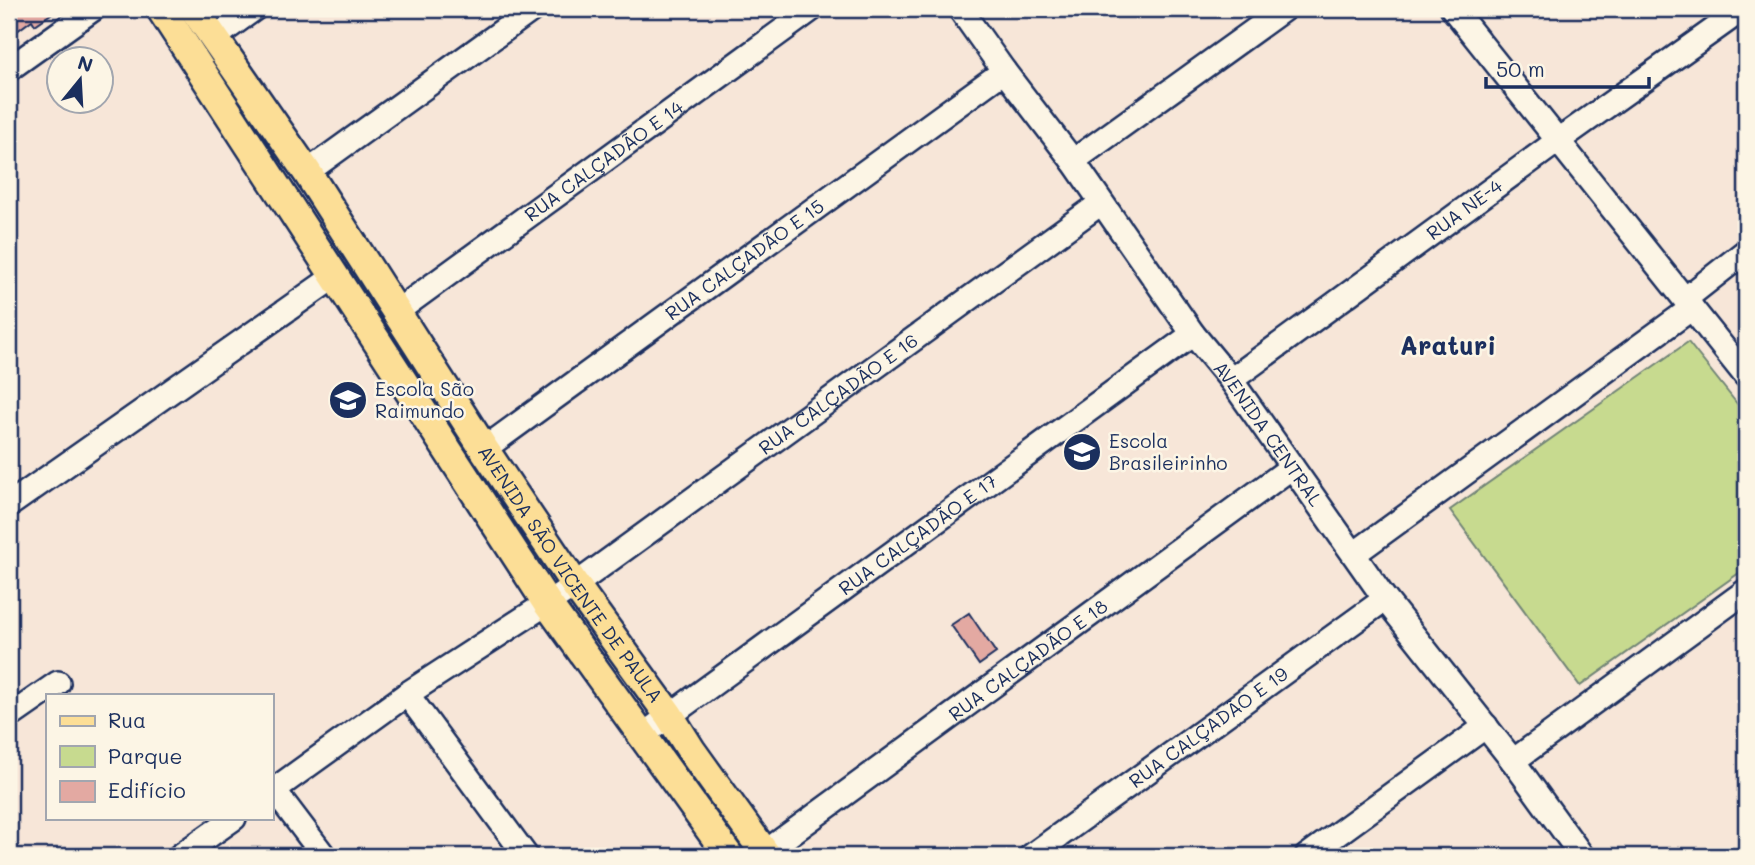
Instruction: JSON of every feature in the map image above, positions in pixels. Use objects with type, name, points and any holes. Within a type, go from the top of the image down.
[{"type":"main road","name":"AVENIDA SÃO VICENTE DE PAULA","points":[[161,9],[547,603],[729,856]]},
{"type":"main road","name":"AVENIDA SÃO VICENTE DE PAULA","points":[[194,9],[307,172],[484,449],[575,585],[765,854]]},
{"type":"street","points":[[9,69],[93,9]]},
{"type":"street","points":[[214,38],[254,9]]},
{"type":"street","points":[[307,172],[533,9]]},
{"type":"street","name":"RUA CALÇADÃO E 14","points":[[396,312],[812,9]]},
{"type":"street","name":"AVENIDA CENTRAL","points":[[960,9],[1073,161],[1193,334],[1231,380],[1385,599],[1513,761],[1582,856]]},
{"type":"street","points":[[1073,161],[1284,9]]},
{"type":"street","points":[[1453,9],[1746,376]]},
{"type":"street","name":"RUA NE-4","points":[[1231,380],[1743,9]]},
{"type":"street","name":"RUA CALÇADÃO E 15","points":[[484,449],[1004,71]]},
{"type":"street","name":"RUA CALÇADÃO E 16","points":[[273,790],[407,694],[575,585],[1101,203]]},
{"type":"street","points":[[1354,554],[1688,304],[1746,251]]},
{"type":"street","points":[[9,505],[335,276]]},
{"type":"street","name":"RUA CALÇADÃO E 17","points":[[643,735],[1193,334]]},
{"type":"street","name":"RUA CALÇADÃO E 18","points":[[765,854],[1292,467]]},
{"type":"street","points":[[1513,761],[1746,591]]},
{"type":"street","name":"RUA CALÇADÃO E 19","points":[[1031,856],[1385,599]]},
{"type":"street","points":[[9,717],[58,683]]},
{"type":"street","points":[[407,694],[526,856]]},
{"type":"street","points":[[1307,856],[1486,726]]},
{"type":"street","points":[[273,792],[324,856]]},
{"type":"street","points":[[180,856],[231,820]]},
{"type":"green space","points":[[1688,342],[1746,415],[1746,568],[1580,686],[1450,510]]},
{"type":"building","points":[[9,9],[58,9],[35,25],[32,20],[13,34],[9,29]]},
{"type":"building","points":[[969,613],[996,653],[979,665],[951,625]]},
{"type":"place","name":"Escola São Raimundo","points":[[348,400]]},
{"type":"place","name":"Escola Brasileirinho","points":[[1082,452]]},
{"type":"district","name":"Araturi","points":[[1448,346]]}]
